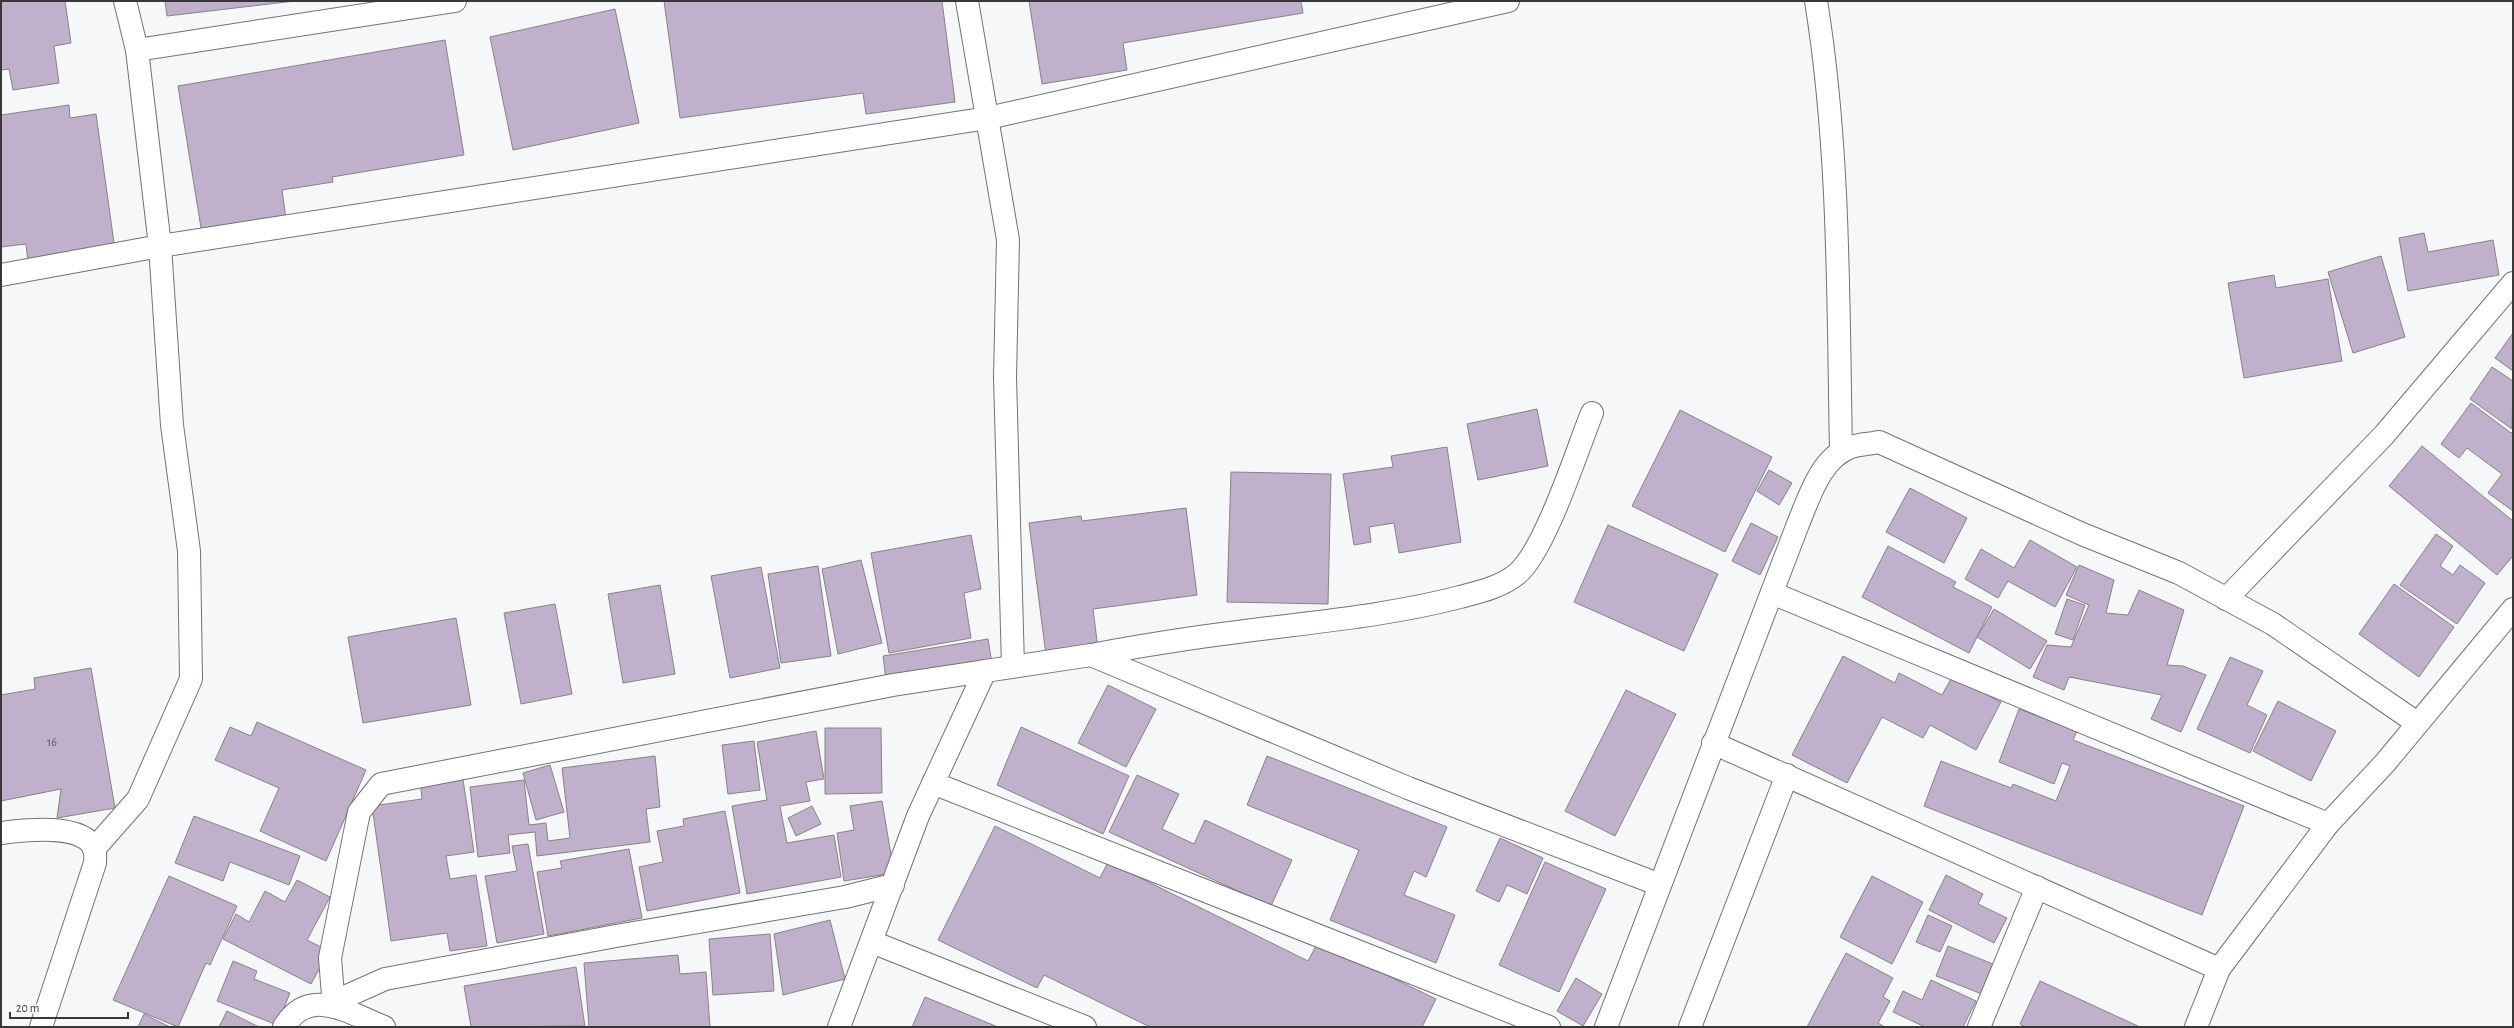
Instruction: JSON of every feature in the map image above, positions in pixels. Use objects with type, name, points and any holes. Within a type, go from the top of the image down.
[{"type":"street","points":[[94,849],[138,798],[191,679],[189,551],[172,425],[160,246],[137,50],[125,1]]},
{"type":"street","points":[[137,50],[455,1]]},
{"type":"street","points":[[967,1],[1008,240],[1004,377],[1013,666]]},
{"type":"street","points":[[1,275],[160,246],[988,118],[1508,1]]},
{"type":"street","points":[[1816,1],[1829,104],[1836,217],[1841,452]]},
{"type":"street","points":[[2226,598],[2384,436],[2513,283]]},
{"type":"street","points":[[334,1007],[330,958],[357,820],[359,812],[381,784],[893,685],[1091,655],[1171,641],[1382,613],[1440,602],[1504,583],[1518,574],[1543,535],[1592,413]]},
{"type":"street","points":[[1606,1027],[1713,743],[1817,481],[1841,452],[1852,446],[1879,442],[2082,534],[2179,573],[2273,624],[2418,723]]},
{"type":"street","points":[[1772,593],[2328,824]]},
{"type":"street","points":[[2196,1027],[2220,969],[2328,824],[2418,723],[2513,609]]},
{"type":"street","points":[[1091,655],[1408,788],[1660,884]]},
{"type":"street","points":[[838,1027],[872,942],[918,816],[985,671]]},
{"type":"street","points":[[1713,743],[2037,886],[2220,969]]},
{"type":"street","points":[[1690,1027],[1787,775]]},
{"type":"street","points":[[933,783],[1549,1027]]},
{"type":"street","points":[[1,833],[21,830],[62,831],[79,834],[88,840],[94,849],[95,863],[41,1027]]},
{"type":"street","points":[[334,1007],[347,996],[385,979],[616,936],[846,897],[893,885]]},
{"type":"street","points":[[1980,1027],[2037,886]]},
{"type":"street","points":[[872,942],[1085,1027]]},
{"type":"street","points":[[284,1027],[289,1018],[303,1006],[318,1004],[334,1007],[384,1027]]},
{"type":"building","points":[[1,1],[65,1],[71,43],[54,46],[59,83],[13,90],[9,69],[1,70]]},
{"type":"building","points":[[165,1],[295,1],[167,16]]},
{"type":"building","points":[[664,1],[942,1],[955,102],[866,114],[863,93],[680,118]]},
{"type":"building","points":[[1029,1],[1301,1],[1303,13],[1123,43],[1127,70],[1042,84]]},
{"type":"building","points":[[615,9],[639,123],[513,150],[490,37]]},
{"type":"building","points":[[445,40],[464,155],[332,177],[333,182],[282,190],[286,219],[202,234],[178,86]]},
{"type":"building","points":[[69,105],[70,118],[96,114],[115,250],[28,262],[26,244],[1,247],[1,115]]},
{"type":"building","points":[[2424,233],[2428,252],[2493,240],[2499,275],[2408,291],[2399,238]]},
{"type":"building","points":[[2381,256],[2405,337],[2353,353],[2328,272]]},
{"type":"building","points":[[2274,275],[2276,288],[2328,279],[2342,361],[2244,378],[2228,283]]},
{"type":"building","points":[[2513,333],[2513,371],[2495,358]]},
{"type":"building","points":[[2492,367],[2513,381],[2512,429],[2470,399]]},
{"type":"building","points":[[2471,403],[2511,433],[2513,431],[2513,511],[2488,493],[2502,474],[2467,448],[2459,458],[2441,444]]},
{"type":"building","points":[[1537,409],[1548,466],[1478,480],[1467,424]]},
{"type":"building","points":[[1680,410],[1772,457],[1725,552],[1632,506]]},
{"type":"building","points":[[2422,446],[2513,521],[2513,556],[2497,575],[2389,486]]},
{"type":"building","points":[[1447,447],[1461,542],[1399,553],[1394,523],[1369,527],[1371,542],[1354,545],[1343,474],[1393,467],[1391,456]]},
{"type":"building","points":[[1769,470],[1792,483],[1779,505],[1757,491]]},
{"type":"building","points":[[1231,472],[1331,474],[1328,604],[1227,602]]},
{"type":"building","points":[[1910,488],[1967,518],[1944,563],[1886,532]]},
{"type":"building","points":[[1186,508],[1197,595],[1093,609],[1098,649],[1046,655],[1029,523],[1081,516],[1082,521]]},
{"type":"building","points":[[1751,523],[1778,537],[1760,575],[1732,561]]},
{"type":"building","points":[[1608,525],[1718,574],[1684,651],[1574,602]]},
{"type":"building","points":[[2436,534],[2453,546],[2440,566],[2453,575],[2460,565],[2485,583],[2457,624],[2400,585]]},
{"type":"building","points":[[971,535],[981,589],[964,593],[971,638],[889,653],[871,553]]},
{"type":"building","points":[[2030,540],[2077,567],[2055,607],[2008,581],[1998,598],[1965,579],[1981,549],[2014,568]]},
{"type":"building","points":[[1888,546],[1956,582],[1953,587],[1992,607],[1969,653],[1862,597]]},
{"type":"building","points":[[861,560],[882,643],[838,654],[822,569]]},
{"type":"building","points":[[2079,565],[2114,580],[2106,613],[2128,615],[2139,590],[2184,610],[2167,665],[2183,666],[2206,675],[2181,732],[2151,719],[2162,695],[2069,677],[2064,690],[2033,677],[2047,645],[2071,647],[2089,605],[2066,595]]},
{"type":"building","points":[[818,566],[831,656],[781,663],[768,574]]},
{"type":"building","points":[[761,567],[780,668],[730,678],[711,576]]},
{"type":"building","points":[[2394,584],[2454,627],[2419,677],[2359,634]]},
{"type":"building","points":[[660,585],[675,674],[623,683],[608,594]]},
{"type":"building","points":[[2067,599],[2085,605],[2073,640],[2055,634]]},
{"type":"building","points":[[555,604],[572,694],[521,704],[504,613]]},
{"type":"building","points":[[1994,609],[2047,641],[2030,669],[1977,637]]},
{"type":"building","points":[[456,618],[471,705],[363,723],[348,637]]},
{"type":"building","points":[[988,639],[992,664],[886,680],[883,656]]},
{"type":"building","points":[[1843,656],[1895,683],[1899,673],[1942,695],[1952,677],[2001,702],[1976,750],[1930,725],[1923,738],[1882,717],[1847,783],[1792,755]]},
{"type":"building","points":[[2230,657],[2263,671],[2247,705],[2267,715],[2250,753],[2197,729]]},
{"type":"building","points":[[91,668],[115,808],[57,818],[61,789],[1,801],[1,695],[35,689],[34,678]]},
{"type":"building","points":[[1108,685],[1156,709],[1126,767],[1078,743]]},
{"type":"building","points":[[1626,690],[1676,714],[1615,836],[1565,811]]},
{"type":"building","points":[[2278,701],[2336,731],[2311,781],[2253,751]]},
{"type":"building","points":[[2019,709],[2077,731],[2073,740],[2244,806],[2202,915],[1924,806],[1941,761],[2011,788],[2013,784],[2056,801],[2070,766],[2062,763],[2054,784],[1999,762]]},
{"type":"building","points":[[257,722],[366,770],[326,861],[260,831],[279,788],[215,760],[230,727],[251,736]]},
{"type":"building","points":[[1021,727],[1129,776],[1103,834],[997,785]]},
{"type":"building","points":[[825,728],[881,728],[882,793],[825,794]]},
{"type":"building","points":[[816,731],[824,779],[806,782],[810,801],[780,806],[787,843],[834,835],[841,877],[747,894],[732,806],[767,800],[757,742]]},
{"type":"building","points":[[754,741],[760,790],[728,794],[722,745]]},
{"type":"building","points":[[655,756],[660,807],[646,809],[650,842],[537,856],[535,832],[508,835],[510,853],[478,857],[470,787],[524,780],[529,825],[546,823],[548,841],[570,838],[562,768]]},
{"type":"building","points":[[1267,756],[1447,827],[1426,877],[1414,871],[1404,895],[1455,915],[1436,963],[1330,920],[1359,850],[1247,805]]},
{"type":"building","points":[[550,765],[564,812],[536,820],[523,773]]},
{"type":"building","points":[[462,773],[474,852],[446,856],[450,879],[476,875],[487,946],[450,951],[447,933],[391,941],[372,806],[422,799],[420,779]]},
{"type":"building","points":[[1137,775],[1179,794],[1162,829],[1194,844],[1205,820],[1292,860],[1271,906],[1109,832]]},
{"type":"building","points":[[882,801],[894,873],[844,881],[837,833],[854,830],[850,806]]},
{"type":"building","points":[[812,806],[821,824],[796,836],[788,818]]},
{"type":"building","points":[[725,811],[740,893],[647,911],[639,867],[663,862],[657,831],[684,826],[683,819]]},
{"type":"building","points":[[194,816],[300,856],[289,885],[230,862],[223,881],[175,863]]},
{"type":"building","points":[[995,826],[1100,878],[1108,862],[1308,961],[1318,942],[1436,999],[1422,1027],[1150,1027],[1044,975],[1037,988],[938,940]]},
{"type":"building","points":[[1500,838],[1543,858],[1527,894],[1507,885],[1499,902],[1476,891]]},
{"type":"building","points":[[528,844],[544,934],[497,943],[485,876],[517,871],[512,846]]},
{"type":"building","points":[[629,849],[642,918],[548,936],[537,872],[562,868],[560,861]]},
{"type":"building","points":[[1545,862],[1606,889],[1559,992],[1499,965]]},
{"type":"building","points":[[1946,875],[1983,894],[1978,904],[2007,918],[1994,943],[1929,910]]},
{"type":"building","points":[[169,876],[237,906],[210,965],[206,963],[178,1027],[113,1000]]},
{"type":"building","points":[[1872,876],[1923,902],[1892,964],[1840,937]]},
{"type":"building","points":[[297,880],[330,897],[307,940],[329,951],[311,984],[223,939],[236,914],[249,922],[265,891],[285,902]]},
{"type":"building","points":[[1928,915],[1952,926],[1940,952],[1916,942]]},
{"type":"building","points":[[830,920],[845,979],[783,995],[774,934]]},
{"type":"building","points":[[770,934],[774,991],[713,995],[709,939]]},
{"type":"building","points":[[1948,946],[1993,964],[1982,994],[1936,976]]},
{"type":"building","points":[[1846,953],[1893,978],[1883,997],[1890,1001],[1878,1023],[1885,1027],[1807,1027]]},
{"type":"building","points":[[678,955],[680,974],[706,972],[710,1027],[589,1027],[584,963]]},
{"type":"building","points":[[233,961],[257,971],[254,979],[290,993],[277,1025],[217,1001]]},
{"type":"building","points":[[576,967],[585,1026],[471,1027],[464,986]]},
{"type":"building","points":[[1576,978],[1602,994],[1583,1026],[1557,1011]]},
{"type":"building","points":[[1931,980],[1976,1001],[1963,1027],[1925,1027],[1893,1012],[1903,991],[1922,1000]]},
{"type":"building","points":[[2040,981],[2140,1027],[2025,1027],[2020,1024]]},
{"type":"building","points":[[925,997],[998,1027],[912,1027]]},
{"type":"building","points":[[227,1011],[259,1027],[219,1027]]},
{"type":"building","points":[[144,1014],[170,1027],[138,1027]]}]
